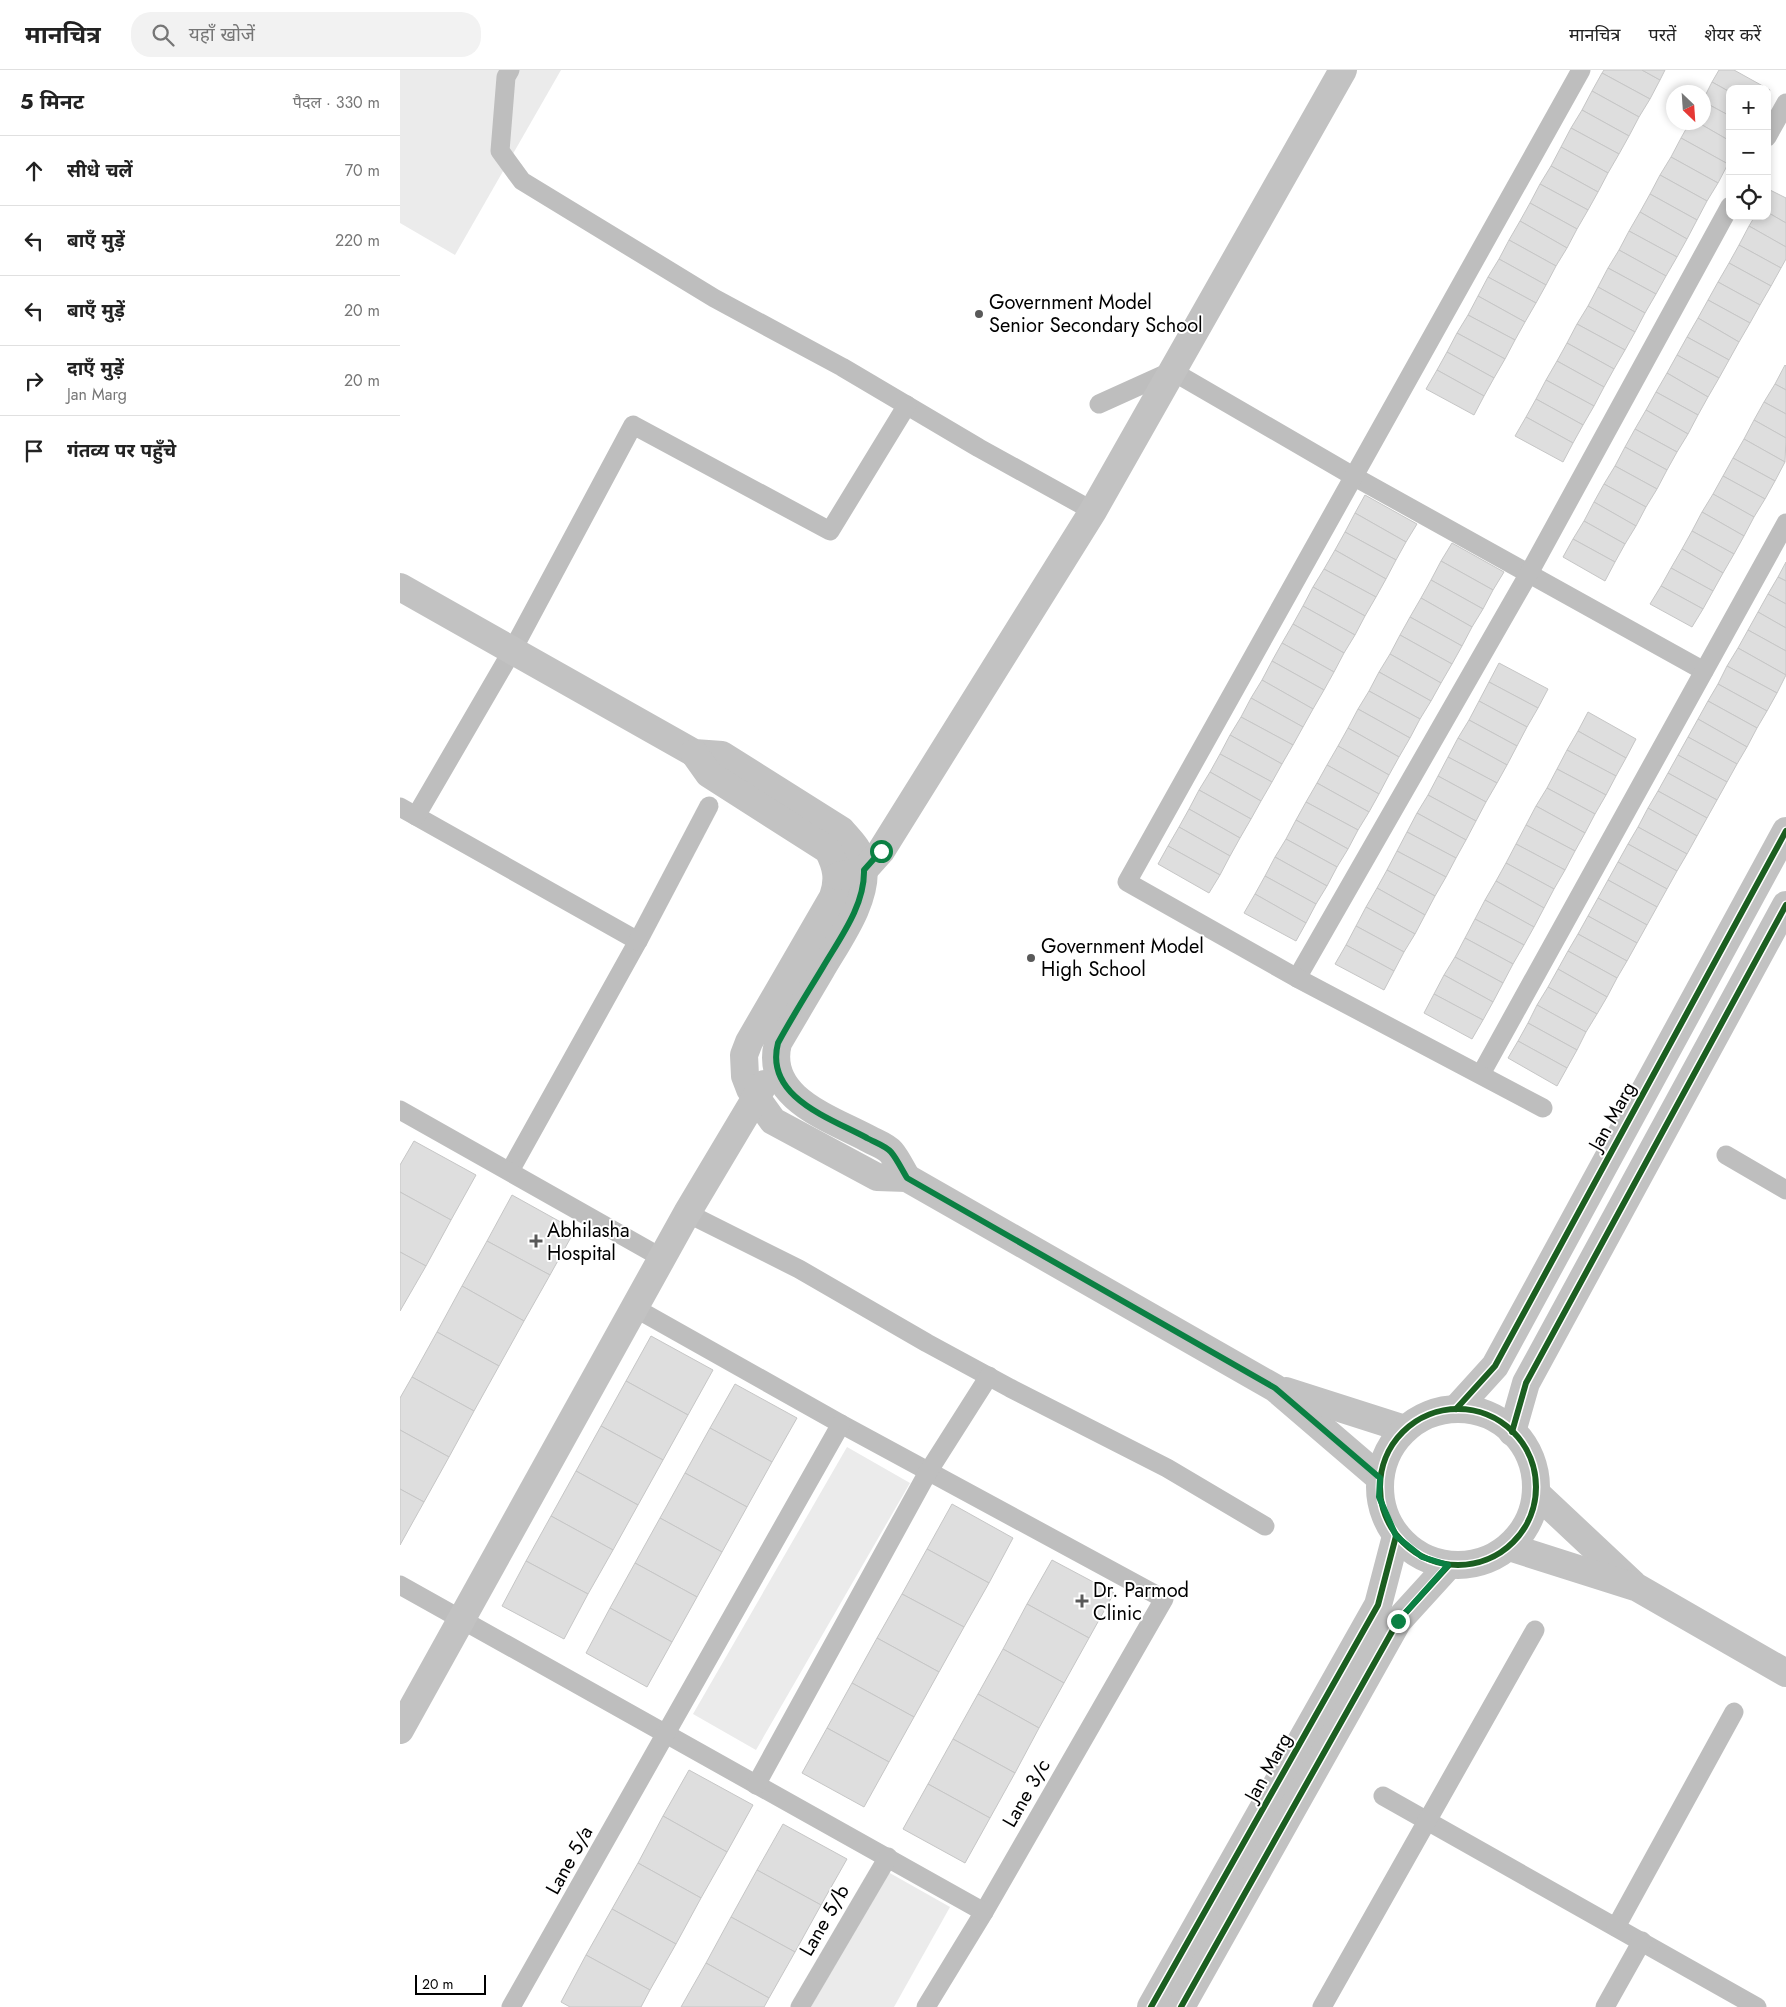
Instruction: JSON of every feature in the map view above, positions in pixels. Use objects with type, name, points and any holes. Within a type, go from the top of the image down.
[{"type":"street","points":[[510,70],[506,77],[500,151],[522,181],[714,298],[842,367],[1093,511]]},
{"type":"street","points":[[1343,70],[1093,511],[881,851],[851,873],[833,897],[749,1042],[744,1055],[745,1076],[755,1098],[773,1121],[877,1177],[907,1178],[1275,1388],[1380,1478]]},
{"type":"street","points":[[1543,1108],[1298,978],[1128,882],[1581,70]]},
{"type":"street","points":[[1771,131],[1786,103]]},
{"type":"street","points":[[1298,978],[1528,575],[1726,213]]},
{"type":"street","points":[[1099,404],[1172,371]]},
{"type":"street","points":[[1172,371],[1528,575],[1704,671]]},
{"type":"street","points":[[638,942],[408,812],[512,651],[633,425],[830,532],[907,405]]},
{"type":"street","points":[[1481,1074],[1786,523]]},
{"type":"street","points":[[400,587],[694,752],[722,756],[841,830],[854,844],[858,852],[851,873]]},
{"type":"street","points":[[510,1172],[638,942],[709,806]]},
{"type":"street","name":"Jan Marg","points":[[1456,1409],[1495,1366],[1786,831]]},
{"type":"street","points":[[851,873],[863,886],[859,901],[847,926],[778,1043],[776,1066],[782,1082],[794,1098],[890,1150],[907,1178]]},
{"type":"street","points":[[1512,1432],[1526,1383],[1786,905]]},
{"type":"street","points":[[400,1730],[687,1213],[776,1066]]},
{"type":"street","points":[[400,1110],[662,1258]]},
{"type":"street","points":[[1726,1155],[1786,1190]]},
{"type":"street","points":[[687,1213],[799,1269],[927,1343],[1167,1468],[1265,1526]]},
{"type":"street","points":[[635,1308],[928,1472]]},
{"type":"street","points":[[756,1785],[928,1472],[989,1376]]},
{"type":"street","points":[[1275,1388],[1405,1429]]},
{"type":"street","points":[[1456,1409],[1494,1417],[1524,1444],[1533,1462],[1536,1493],[1528,1522],[1509,1547],[1483,1562],[1466,1565],[1448,1565],[1422,1557],[1396,1536],[1379,1497],[1380,1478],[1388,1452],[1405,1429],[1433,1413],[1456,1409]]},
{"type":"street","name":"Lane 5/a","points":[[511,2007],[841,1424]]},
{"type":"street","name":"Lane 3/c","points":[[926,2007],[984,1912],[1164,1599],[928,1472]]},
{"type":"street","points":[[1536,1493],[1638,1588]]},
{"type":"street","name":"Jan Marg","points":[[1151,2007],[1378,1605],[1396,1536]]},
{"type":"street","points":[[1509,1547],[1638,1588],[1786,1673]]},
{"type":"street","name":"Jan Marg","points":[[1181,2007],[1398,1621],[1448,1565]]},
{"type":"street","points":[[400,1586],[665,1735],[888,1856],[984,1912]]},
{"type":"street","points":[[1322,2007],[1535,1630]]},
{"type":"street","points":[[1616,1927],[1734,1712]]},
{"type":"street","points":[[1384,1796],[1757,2007]]},
{"type":"street","name":"Lane 5/b","points":[[800,2007],[888,1856]]},
{"type":"street","points":[[1605,2007],[1642,1941]]},
{"type":"shaded area","points":[[400,70],[561,70],[455,255],[400,223]]},
{"type":"shaded area","points":[[847,1447],[910,1483],[756,1750],[693,1714]]},
{"type":"shaded area","points":[[888,1872],[950,1907],[894,2007],[811,2007]]},
{"type":"building","points":[[1604,70],[1642,70],[1660,80],[1650,99],[1602,73]]},
{"type":"building","points":[[1642,70],[1665,70],[1660,80]]},
{"type":"building","points":[[1719,70],[1734,70],[1761,85],[1726,85],[1726,90],[1712,82]]},
{"type":"building","points":[[1602,73],[1650,99],[1639,117],[1592,91]]},
{"type":"building","points":[[1712,82],[1726,90],[1726,114],[1711,106]]},
{"type":"building","points":[[1592,91],[1639,117],[1629,136],[1582,110]]},
{"type":"building","points":[[1711,106],[1726,114],[1726,139],[1711,130]]},
{"type":"building","points":[[1582,110],[1629,136],[1619,154],[1571,128]]},
{"type":"building","points":[[1571,128],[1619,154],[1608,173],[1561,147]]},
{"type":"building","points":[[1686,130],[1711,130],[1726,139],[1726,163],[1681,138]]},
{"type":"building","points":[[1681,138],[1726,163],[1726,168],[1718,183],[1671,157]]},
{"type":"building","points":[[1561,147],[1608,173],[1598,192],[1551,166]]},
{"type":"building","points":[[1671,157],[1718,183],[1707,201],[1660,175]]},
{"type":"building","points":[[1551,166],[1598,192],[1588,210],[1540,184]]},
{"type":"building","points":[[1660,175],[1707,201],[1697,220],[1650,194]]},
{"type":"building","points":[[1540,184],[1588,210],[1577,229],[1530,203]]},
{"type":"building","points":[[1771,190],[1786,198],[1786,223],[1771,214]]},
{"type":"building","points":[[1650,194],[1697,220],[1687,239],[1640,212]]},
{"type":"building","points":[[1530,203],[1577,229],[1567,248],[1520,221]]},
{"type":"building","points":[[1640,212],[1687,239],[1677,257],[1629,231]]},
{"type":"building","points":[[1771,214],[1786,223],[1786,247],[1749,226],[1753,220],[1771,220]]},
{"type":"building","points":[[1520,221],[1567,248],[1556,266],[1509,240]]},
{"type":"building","points":[[1749,226],[1786,247],[1786,259],[1781,268],[1739,245]]},
{"type":"building","points":[[1629,231],[1677,257],[1666,276],[1619,250]]},
{"type":"building","points":[[1509,240],[1556,266],[1546,285],[1499,259]]},
{"type":"building","points":[[1739,245],[1781,268],[1771,286],[1729,263]]},
{"type":"building","points":[[1619,250],[1666,276],[1656,294],[1608,268]]},
{"type":"building","points":[[1499,259],[1546,285],[1536,303],[1488,277]]},
{"type":"building","points":[[1729,263],[1771,286],[1760,305],[1718,282]]},
{"type":"building","points":[[1608,268],[1656,294],[1645,313],[1598,287]]},
{"type":"building","points":[[1488,277],[1536,303],[1525,322],[1478,296]]},
{"type":"building","points":[[1718,282],[1760,305],[1750,323],[1708,300]]},
{"type":"building","points":[[1598,287],[1645,313],[1635,332],[1588,306]]},
{"type":"building","points":[[1478,296],[1525,322],[1515,340],[1468,315]]},
{"type":"building","points":[[1708,300],[1750,323],[1739,342],[1698,318]]},
{"type":"building","points":[[1588,306],[1635,332],[1625,350],[1577,324]]},
{"type":"building","points":[[1468,315],[1515,340],[1505,359],[1457,333]]},
{"type":"building","points":[[1698,318],[1739,342],[1729,360],[1687,337]]},
{"type":"building","points":[[1577,324],[1625,350],[1614,369],[1567,343]]},
{"type":"building","points":[[1457,333],[1505,359],[1494,378],[1447,352]]},
{"type":"building","points":[[1687,337],[1729,360],[1719,378],[1677,355]]},
{"type":"building","points":[[1567,343],[1614,369],[1604,387],[1557,361]]},
{"type":"building","points":[[1447,352],[1494,378],[1484,396],[1437,370]]},
{"type":"building","points":[[1677,355],[1719,378],[1708,397],[1667,373]]},
{"type":"building","points":[[1557,361],[1604,387],[1594,406],[1546,380]]},
{"type":"building","points":[[1786,366],[1786,390],[1775,384]]},
{"type":"building","points":[[1437,370],[1484,396],[1474,415],[1426,389]]},
{"type":"building","points":[[1667,373],[1708,397],[1698,415],[1656,392]]},
{"type":"building","points":[[1546,380],[1594,406],[1583,425],[1536,399]]},
{"type":"building","points":[[1775,384],[1786,390],[1786,414],[1764,402]]},
{"type":"building","points":[[1656,392],[1698,415],[1688,434],[1646,410]]},
{"type":"building","points":[[1536,399],[1583,425],[1573,443],[1526,417]]},
{"type":"building","points":[[1764,402],[1786,414],[1786,438],[1754,420]]},
{"type":"building","points":[[1646,410],[1688,434],[1677,452],[1635,429]]},
{"type":"building","points":[[1526,417],[1573,443],[1563,462],[1515,436]]},
{"type":"building","points":[[1754,420],[1786,438],[1785,462],[1744,439]]},
{"type":"building","points":[[1635,429],[1677,452],[1667,470],[1625,447]]},
{"type":"building","points":[[1744,439],[1785,462],[1775,481],[1733,458]]},
{"type":"building","points":[[1625,447],[1667,470],[1657,489],[1615,466]]},
{"type":"building","points":[[1733,458],[1775,481],[1765,499],[1723,476]]},
{"type":"building","points":[[1615,466],[1657,489],[1646,507],[1604,484]]},
{"type":"building","points":[[1723,476],[1765,499],[1754,517],[1713,494]]},
{"type":"building","points":[[1604,484],[1646,507],[1636,526],[1594,502]]},
{"type":"building","points":[[1713,494],[1754,517],[1744,536],[1702,512]]},
{"type":"building","points":[[1365,495],[1417,524],[1406,542],[1355,513]]},
{"type":"building","points":[[1594,502],[1636,526],[1625,544],[1584,521]]},
{"type":"building","points":[[1702,512],[1744,536],[1734,554],[1692,531]]},
{"type":"building","points":[[1355,513],[1406,542],[1396,560],[1345,532]]},
{"type":"building","points":[[1584,521],[1625,544],[1615,562],[1573,539]]},
{"type":"building","points":[[1692,531],[1734,554],[1723,573],[1682,549]]},
{"type":"building","points":[[1345,532],[1396,560],[1386,579],[1335,550]]},
{"type":"building","points":[[1573,539],[1615,562],[1605,581],[1563,557]]},
{"type":"building","points":[[1452,543],[1504,572],[1493,590],[1441,561]]},
{"type":"building","points":[[1682,549],[1723,573],[1713,591],[1671,568]]},
{"type":"building","points":[[1335,550],[1386,579],[1376,597],[1324,569]]},
{"type":"building","points":[[1441,561],[1493,590],[1483,609],[1431,580]]},
{"type":"building","points":[[1786,562],[1786,581],[1778,577]]},
{"type":"building","points":[[1671,568],[1713,591],[1703,609],[1661,586]]},
{"type":"building","points":[[1324,569],[1376,597],[1365,616],[1313,587]]},
{"type":"building","points":[[1778,577],[1786,581],[1786,604],[1768,594]]},
{"type":"building","points":[[1431,580],[1483,609],[1472,627],[1421,598]]},
{"type":"building","points":[[1661,586],[1703,609],[1692,627],[1650,604]]},
{"type":"building","points":[[1313,587],[1365,616],[1355,635],[1303,606]]},
{"type":"building","points":[[1768,594],[1786,604],[1786,628],[1758,612]]},
{"type":"building","points":[[1421,598],[1472,627],[1462,646],[1410,617]]},
{"type":"building","points":[[1303,606],[1355,635],[1344,653],[1293,624]]},
{"type":"building","points":[[1758,612],[1786,628],[1786,651],[1748,630]]},
{"type":"building","points":[[1410,617],[1462,646],[1452,664],[1400,635]]},
{"type":"building","points":[[1293,624],[1344,653],[1334,672],[1282,643]]},
{"type":"building","points":[[1748,630],[1786,651],[1786,675],[1738,648]]},
{"type":"building","points":[[1400,635],[1452,664],[1441,683],[1390,654]]},
{"type":"building","points":[[1282,643],[1334,672],[1324,690],[1272,661]]},
{"type":"building","points":[[1738,648],[1786,675],[1777,693],[1727,666]]},
{"type":"building","points":[[1390,654],[1441,683],[1431,701],[1379,672]]},
{"type":"building","points":[[1272,661],[1324,690],[1313,709],[1262,680]]},
{"type":"building","points":[[1499,663],[1548,689],[1538,708],[1489,682]]},
{"type":"building","points":[[1727,666],[1777,693],[1767,711],[1718,684]]},
{"type":"building","points":[[1379,672],[1431,701],[1420,719],[1369,691]]},
{"type":"building","points":[[1262,680],[1313,709],[1303,727],[1251,698]]},
{"type":"building","points":[[1489,682],[1538,708],[1527,727],[1479,701]]},
{"type":"building","points":[[1718,684],[1767,711],[1757,728],[1708,701]]},
{"type":"building","points":[[1369,691],[1420,719],[1410,738],[1358,709]]},
{"type":"building","points":[[1251,698],[1303,727],[1293,745],[1241,717]]},
{"type":"building","points":[[1479,701],[1527,727],[1517,746],[1469,720]]},
{"type":"building","points":[[1708,701],[1757,728],[1747,747],[1698,719]]},
{"type":"building","points":[[1358,709],[1410,738],[1399,757],[1348,728]]},
{"type":"building","points":[[1588,712],[1636,739],[1626,758],[1578,731]]},
{"type":"building","points":[[1241,717],[1293,745],[1282,764],[1230,735]]},
{"type":"building","points":[[1698,719],[1747,747],[1737,764],[1688,737]]},
{"type":"building","points":[[1469,720],[1517,746],[1507,765],[1458,738]]},
{"type":"building","points":[[1348,728],[1399,757],[1389,775],[1338,746]]},
{"type":"building","points":[[1578,731],[1626,758],[1616,776],[1567,750]]},
{"type":"building","points":[[1230,735],[1282,764],[1272,782],[1220,754]]},
{"type":"building","points":[[1688,737],[1737,764],[1727,782],[1678,755]]},
{"type":"building","points":[[1458,738],[1507,765],[1497,783],[1448,757]]},
{"type":"building","points":[[1338,746],[1389,775],[1379,794],[1327,765]]},
{"type":"building","points":[[1567,750],[1616,776],[1606,795],[1557,769]]},
{"type":"building","points":[[1220,754],[1272,782],[1261,801],[1210,772]]},
{"type":"building","points":[[1678,755],[1727,782],[1717,800],[1668,773]]},
{"type":"building","points":[[1448,757],[1497,783],[1486,802],[1438,776]]},
{"type":"building","points":[[1327,765],[1379,794],[1369,812],[1317,783]]},
{"type":"building","points":[[1557,769],[1606,795],[1595,814],[1547,788]]},
{"type":"building","points":[[1210,772],[1261,801],[1251,819],[1199,790]]},
{"type":"building","points":[[1668,773],[1717,800],[1707,818],[1658,791]]},
{"type":"building","points":[[1438,776],[1486,802],[1476,821],[1428,795]]},
{"type":"building","points":[[1317,783],[1369,812],[1358,830],[1306,802]]},
{"type":"building","points":[[1547,788],[1595,814],[1585,833],[1536,806]]},
{"type":"building","points":[[1199,790],[1251,819],[1240,838],[1189,809]]},
{"type":"building","points":[[1658,791],[1707,818],[1697,836],[1648,808]]},
{"type":"building","points":[[1428,795],[1476,821],[1466,840],[1417,813]]},
{"type":"building","points":[[1306,802],[1358,830],[1348,849],[1296,820]]},
{"type":"building","points":[[1536,806],[1585,833],[1575,851],[1526,825]]},
{"type":"building","points":[[1648,808],[1697,836],[1687,854],[1638,827]]},
{"type":"building","points":[[1189,809],[1240,838],[1230,856],[1179,827]]},
{"type":"building","points":[[1417,813],[1466,840],[1456,858],[1407,832]]},
{"type":"building","points":[[1296,820],[1348,849],[1337,867],[1286,839]]},
{"type":"building","points":[[1526,825],[1575,851],[1565,870],[1516,844]]},
{"type":"building","points":[[1179,827],[1230,856],[1220,875],[1168,846]]},
{"type":"building","points":[[1638,827],[1687,854],[1677,871],[1628,844]]},
{"type":"building","points":[[1407,832],[1456,858],[1446,877],[1397,851]]},
{"type":"building","points":[[1286,839],[1337,867],[1327,886],[1275,857]]},
{"type":"building","points":[[1516,844],[1565,870],[1554,889],[1506,863]]},
{"type":"building","points":[[1628,844],[1677,871],[1667,889],[1618,862]]},
{"type":"building","points":[[1168,846],[1220,875],[1209,893],[1158,864]]},
{"type":"building","points":[[1397,851],[1446,877],[1435,896],[1387,870]]},
{"type":"building","points":[[1275,857],[1327,886],[1316,904],[1265,876]]},
{"type":"building","points":[[1618,862],[1667,889],[1657,907],[1608,880]]},
{"type":"building","points":[[1506,863],[1554,889],[1544,908],[1496,881]]},
{"type":"building","points":[[1387,870],[1435,896],[1425,915],[1377,888]]},
{"type":"building","points":[[1265,876],[1316,904],[1306,923],[1255,894]]},
{"type":"building","points":[[1608,880],[1657,907],[1647,925],[1598,898]]},
{"type":"building","points":[[1496,881],[1544,908],[1534,927],[1485,900]]},
{"type":"building","points":[[1377,888],[1425,915],[1415,934],[1366,907]]},
{"type":"building","points":[[1255,894],[1306,923],[1296,941],[1244,913]]},
{"type":"building","points":[[1598,898],[1647,925],[1637,943],[1588,916]]},
{"type":"building","points":[[1485,900],[1534,927],[1524,945],[1475,919]]},
{"type":"building","points":[[1366,907],[1415,934],[1404,952],[1356,926]]},
{"type":"building","points":[[1588,916],[1637,943],[1627,961],[1578,934]]},
{"type":"building","points":[[1475,919],[1524,945],[1513,964],[1465,938]]},
{"type":"building","points":[[1356,926],[1404,952],[1394,971],[1346,945]]},
{"type":"building","points":[[1578,934],[1627,961],[1617,978],[1568,951]]},
{"type":"building","points":[[1465,938],[1513,964],[1503,983],[1455,957]]},
{"type":"building","points":[[1346,945],[1394,971],[1384,990],[1335,964]]},
{"type":"building","points":[[1568,951],[1617,978],[1607,997],[1558,969]]},
{"type":"building","points":[[1455,957],[1503,983],[1493,1002],[1444,975]]},
{"type":"building","points":[[1558,969],[1607,997],[1597,1014],[1548,987]]},
{"type":"building","points":[[1444,975],[1493,1002],[1483,1020],[1434,994]]},
{"type":"building","points":[[1548,987],[1597,1014],[1586,1032],[1537,1005]]},
{"type":"building","points":[[1434,994],[1483,1020],[1472,1039],[1424,1013]]},
{"type":"building","points":[[1537,1005],[1586,1032],[1577,1050],[1528,1023]]},
{"type":"building","points":[[1528,1023],[1577,1050],[1567,1068],[1518,1041]]},
{"type":"building","points":[[1518,1041],[1567,1068],[1557,1086],[1508,1058]]},
{"type":"building","points":[[414,1141],[476,1175],[451,1220],[400,1192],[400,1165]]},
{"type":"building","points":[[400,1192],[451,1220],[426,1266],[400,1252]]},
{"type":"building","points":[[512,1195],[575,1230],[550,1275],[487,1241]]},
{"type":"building","points":[[487,1241],[550,1275],[524,1321],[462,1286]]},
{"type":"building","points":[[400,1252],[426,1266],[400,1311]]},
{"type":"building","points":[[462,1286],[524,1321],[499,1366],[437,1332]]},
{"type":"building","points":[[437,1332],[499,1366],[474,1411],[412,1377]]},
{"type":"building","points":[[651,1336],[713,1370],[688,1415],[626,1381]]},
{"type":"building","points":[[412,1377],[474,1411],[449,1457],[400,1430],[400,1398]]},
{"type":"building","points":[[626,1381],[688,1415],[663,1460],[601,1426]]},
{"type":"building","points":[[735,1384],[797,1418],[772,1462],[710,1428]]},
{"type":"building","points":[[601,1426],[663,1460],[638,1505],[576,1471]]},
{"type":"building","points":[[710,1428],[772,1462],[747,1507],[685,1473]]},
{"type":"building","points":[[400,1430],[449,1457],[424,1502],[400,1489]]},
{"type":"building","points":[[576,1471],[638,1505],[613,1550],[551,1516]]},
{"type":"building","points":[[685,1473],[747,1507],[722,1552],[660,1518]]},
{"type":"building","points":[[400,1489],[424,1502],[400,1545]]},
{"type":"building","points":[[952,1504],[1013,1538],[989,1583],[927,1549]]},
{"type":"building","points":[[551,1516],[613,1550],[588,1594],[526,1561]]},
{"type":"building","points":[[660,1518],[722,1552],[697,1597],[635,1563]]},
{"type":"building","points":[[927,1549],[989,1583],[964,1627],[902,1594]]},
{"type":"building","points":[[1052,1560],[1114,1593],[1089,1638],[1027,1604]]},
{"type":"building","points":[[526,1561],[588,1594],[564,1639],[502,1606]]},
{"type":"building","points":[[635,1563],[697,1597],[672,1642],[610,1608]]},
{"type":"building","points":[[902,1594],[964,1627],[939,1672],[877,1638]]},
{"type":"building","points":[[1027,1604],[1089,1638],[1064,1683],[1003,1649]]},
{"type":"building","points":[[610,1608],[672,1642],[647,1687],[586,1653]]},
{"type":"building","points":[[877,1638],[939,1672],[914,1717],[852,1683]]},
{"type":"building","points":[[1003,1649],[1064,1683],[1039,1728],[978,1694]]},
{"type":"building","points":[[852,1683],[914,1717],[889,1762],[827,1728]]},
{"type":"building","points":[[978,1694],[1039,1728],[1015,1773],[953,1739]]},
{"type":"building","points":[[827,1728],[889,1762],[864,1807],[802,1773]]},
{"type":"building","points":[[953,1739],[1015,1773],[990,1818],[928,1784]]},
{"type":"building","points":[[689,1770],[753,1805],[727,1852],[663,1816]]},
{"type":"building","points":[[928,1784],[990,1818],[965,1863],[903,1829]]},
{"type":"building","points":[[663,1816],[727,1852],[701,1898],[638,1863]]},
{"type":"building","points":[[783,1824],[847,1859],[821,1905],[757,1870]]},
{"type":"building","points":[[638,1863],[701,1898],[676,1944],[612,1909]]},
{"type":"building","points":[[757,1870],[821,1905],[795,1952],[731,1917]]},
{"type":"building","points":[[612,1909],[676,1944],[650,1990],[586,1955]]},
{"type":"building","points":[[731,1917],[795,1952],[769,1998],[706,1963]]},
{"type":"building","points":[[586,1955],[650,1990],[641,2007],[570,2007],[561,2002]]},
{"type":"building","points":[[706,1963],[769,1998],[764,2007],[681,2007]]},
{"type":"cycle path","points":[[1456,1409],[1495,1366],[1786,831]]},
{"type":"cycle path","points":[[1512,1432],[1526,1383],[1786,905]]},
{"type":"cycle path","points":[[1458,1409],[1488,1415],[1501,1422],[1513,1432],[1523,1444],[1530,1457],[1536,1487],[1530,1517],[1523,1530],[1513,1542],[1501,1552],[1488,1559],[1458,1565],[1428,1559],[1415,1552],[1403,1542],[1393,1530],[1386,1517],[1380,1487],[1386,1457],[1393,1444],[1403,1432],[1415,1422],[1428,1415],[1458,1409]]},
{"type":"cycle path","points":[[1151,2007],[1378,1605],[1396,1536]]},
{"type":"cycle path","points":[[1181,2007],[1398,1621],[1449,1565]]},
{"type":"place","name":"Government Model Senior Secondary School","points":[[979,314]]},
{"type":"place","name":"Government Model High School","points":[[1031,958]]},
{"type":"place","name":"Abhilasha Hospital","points":[[536,1241]]},
{"type":"place","name":"Dr. Parmod Clinic","points":[[1082,1601]]},
{"type":"route","points":[[881,851],[864,870],[863,886],[859,901],[847,926],[778,1043],[776,1066],[782,1082],[794,1098],[890,1150],[907,1178],[1275,1388],[1380,1478],[1379,1497],[1396,1536],[1422,1557],[1448,1565],[1398,1621]]}]
